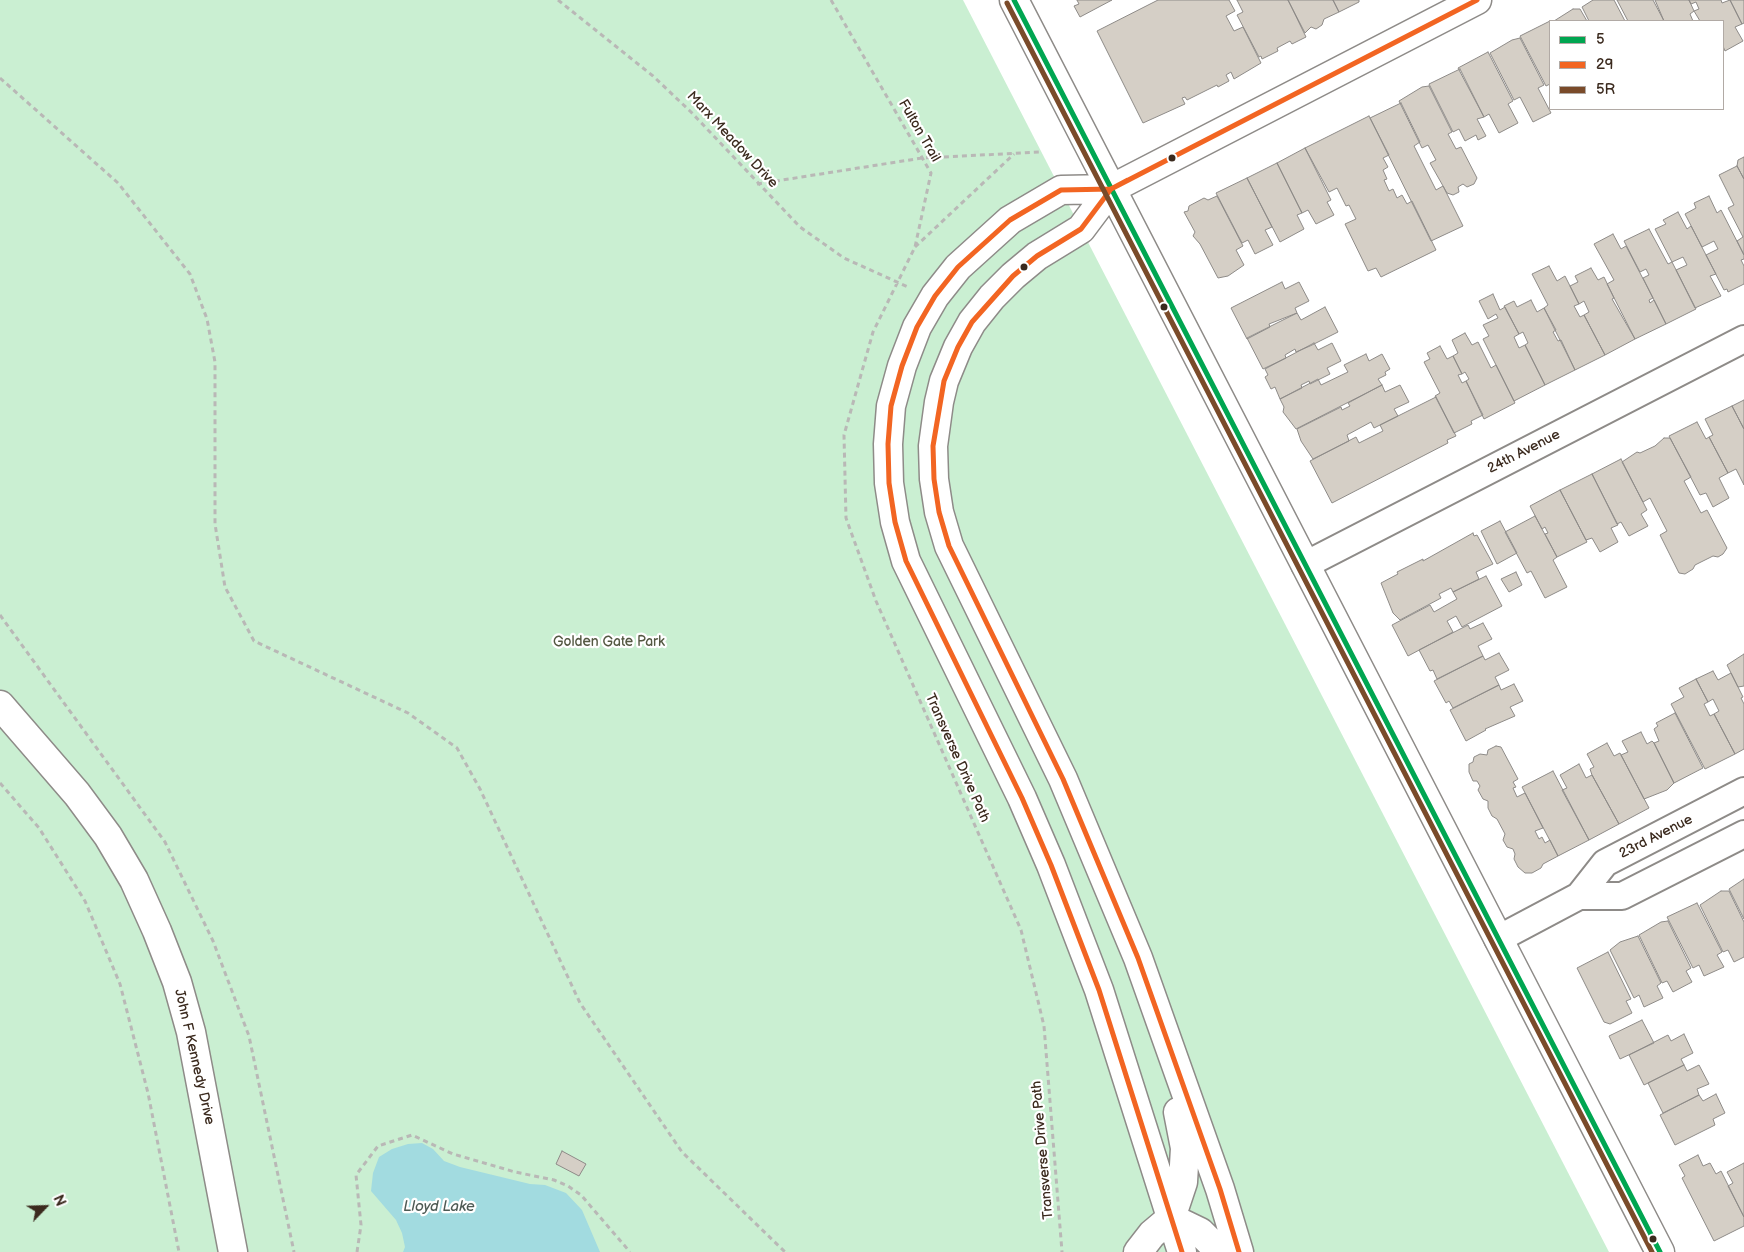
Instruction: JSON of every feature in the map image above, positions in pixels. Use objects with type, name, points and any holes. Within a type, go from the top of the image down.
[{"type":"main road","points":[[1014,0],[1660,1252]]},
{"type":"main road","points":[[1238,1252],[1220,1189],[1138,958],[1063,779],[949,546],[939,512],[934,479],[933,446],[936,414],[944,380],[958,347],[972,322],[992,297],[1013,276],[1038,256],[1081,229],[1111,189],[1477,0]]},
{"type":"main road","points":[[1111,189],[1061,190],[1035,203],[984,242],[958,267],[935,296],[917,327],[902,366],[891,406],[888,444],[889,484],[895,522],[906,562],[1022,798],[1075,925],[1098,990],[1182,1252]]},
{"type":"main road","name":"John F Kennedy Drive","points":[[0,706],[77,794],[108,836],[134,880],[158,931],[177,982],[190,1032],[233,1252]]},
{"type":"main road","points":[[1138,958],[1146,1007],[1177,1105],[1185,1148],[1183,1182],[1171,1218],[1152,1234],[1138,1252]]},
{"type":"main road","points":[[1171,1218],[1200,1232],[1220,1252]]},
{"type":"street","name":"24th Avenue","points":[[1305,565],[1744,339]]},
{"type":"street","name":"23rd Avenue","points":[[1498,939],[1579,896],[1605,863],[1744,791]]},
{"type":"street","name":"23rd Avenue","points":[[1579,896],[1622,896],[1744,834]]},
{"type":"path","name":"Marx Meadow Drive","points":[[558,0],[653,76],[691,112],[800,227],[844,258],[897,283]]},
{"type":"path","name":"Fulton Trail","points":[[830,0],[930,173],[915,247],[897,283]]},
{"type":"path","points":[[0,78],[118,183],[190,274],[207,319],[215,362],[215,524],[225,586],[254,641],[408,713],[457,748],[480,789],[580,1003],[682,1152],[785,1252]]},
{"type":"path","points":[[758,184],[922,158],[1041,152]]},
{"type":"path","points":[[915,247],[1014,153]]},
{"type":"path","name":"Transverse Drive Path","points":[[897,283],[873,332],[844,435],[846,518],[876,601],[1021,930],[1044,1026],[1062,1252]]},
{"type":"path","points":[[0,783],[39,828],[85,901],[120,984],[148,1093],[178,1252]]},
{"type":"path","points":[[357,1252],[361,1225],[356,1175],[378,1146],[412,1135],[454,1154],[515,1172],[554,1180],[568,1186],[581,1195],[594,1208],[630,1252]]},
{"type":"green space","name":"Golden Gate Park","points":[[0,0],[963,0],[1609,1252],[0,1252]]},
{"type":"water","name":"Lloyd Lake","points":[[422,1143],[433,1149],[444,1161],[460,1167],[530,1184],[545,1185],[566,1193],[582,1210],[600,1252],[403,1252],[405,1247],[402,1233],[396,1220],[371,1191],[373,1173],[379,1157],[392,1149],[408,1144]]},
{"type":"building","points":[[1077,0],[1112,0],[1080,17],[1074,6],[1079,4]]},
{"type":"building","points":[[1158,0],[1229,0],[1235,11],[1226,16],[1234,31],[1243,27],[1261,63],[1234,79],[1231,72],[1226,75],[1229,81],[1187,100],[1185,97],[1182,98],[1185,104],[1143,123],[1097,31]]},
{"type":"building","points":[[1237,0],[1288,0],[1306,37],[1292,44],[1290,41],[1277,48],[1278,51],[1262,59],[1261,56],[1259,57],[1237,15],[1243,12]]},
{"type":"building","points":[[1288,0],[1333,0],[1339,12],[1324,19],[1322,25],[1316,29],[1311,27],[1305,33]]},
{"type":"building","points":[[1333,0],[1359,0],[1359,2],[1339,12]]},
{"type":"building","points":[[1593,0],[1614,0],[1624,20],[1588,20],[1582,7]]},
{"type":"building","points":[[1617,0],[1653,0],[1663,20],[1627,20]]},
{"type":"building","points":[[1655,0],[1689,0],[1694,11],[1690,14],[1693,20],[1664,20]]},
{"type":"building","points":[[1689,0],[1721,0],[1722,3],[1730,0],[1742,24],[1735,27],[1743,41],[1725,51],[1724,20],[1699,20],[1694,11],[1699,9],[1696,2],[1691,4]]},
{"type":"building","points":[[1730,0],[1744,0],[1744,23],[1742,24]]},
{"type":"building","points":[[1573,9],[1580,9],[1586,20],[1556,20]]},
{"type":"building","points":[[1549,22],[1549,84],[1546,86],[1520,36]]},
{"type":"building","points":[[1520,38],[1544,85],[1538,88],[1551,113],[1533,122],[1520,97],[1514,100],[1490,53],[1512,40]]},
{"type":"building","points":[[1488,52],[1513,101],[1508,104],[1518,123],[1499,133],[1489,114],[1484,117],[1458,68]]},
{"type":"building","points":[[1460,69],[1484,117],[1477,119],[1486,136],[1478,140],[1476,135],[1465,141],[1459,129],[1453,132],[1429,84]]},
{"type":"building","points":[[1429,86],[1452,132],[1448,134],[1456,149],[1461,147],[1477,178],[1474,184],[1467,187],[1463,184],[1458,187],[1459,192],[1453,195],[1447,193],[1430,163],[1436,160],[1428,145],[1422,148],[1399,101],[1422,87]]},
{"type":"building","points":[[1401,103],[1420,142],[1414,146],[1436,190],[1443,186],[1463,226],[1431,241],[1370,118]]},
{"type":"building","points":[[1369,116],[1389,155],[1383,158],[1388,167],[1383,170],[1387,179],[1384,180],[1389,191],[1393,189],[1397,198],[1402,195],[1407,204],[1412,201],[1436,250],[1381,277],[1376,268],[1368,271],[1345,224],[1356,219],[1349,205],[1346,206],[1337,188],[1329,192],[1305,148]]},
{"type":"building","points":[[1305,148],[1331,200],[1327,202],[1334,215],[1316,224],[1308,210],[1302,213],[1277,163]]},
{"type":"building","points":[[1744,157],[1744,179],[1737,166],[1738,160]]},
{"type":"building","points":[[1277,163],[1302,213],[1297,215],[1304,229],[1280,242],[1247,178]]},
{"type":"building","points":[[1737,166],[1744,179],[1744,255],[1737,241],[1743,237],[1728,208],[1734,205],[1719,175]]},
{"type":"building","points":[[1247,178],[1272,227],[1265,230],[1273,245],[1255,254],[1248,240],[1242,243],[1216,193]]},
{"type":"building","points":[[1217,196],[1243,246],[1236,250],[1244,265],[1228,276],[1218,278],[1200,244],[1193,236],[1195,232],[1184,212],[1188,211],[1189,206],[1204,198],[1208,200]]},
{"type":"building","points":[[1709,196],[1717,213],[1721,210],[1744,255],[1744,259],[1741,260],[1744,266],[1744,284],[1728,292],[1727,289],[1724,290],[1706,255],[1718,249],[1714,241],[1702,247],[1685,214],[1696,208],[1694,203]]},
{"type":"building","points":[[1678,212],[1687,229],[1691,226],[1716,274],[1710,276],[1721,296],[1695,308],[1676,270],[1687,265],[1683,257],[1672,262],[1655,229],[1666,224],[1663,220]]},
{"type":"building","points":[[1649,229],[1668,264],[1672,262],[1696,309],[1666,324],[1643,278],[1649,275],[1646,269],[1640,272],[1624,241]]},
{"type":"building","points":[[1613,234],[1621,249],[1626,246],[1653,298],[1649,300],[1650,303],[1654,300],[1666,324],[1635,339],[1607,284],[1614,280],[1594,244]]},
{"type":"building","points":[[1549,266],[1557,281],[1565,276],[1579,304],[1574,306],[1580,317],[1584,315],[1605,355],[1575,370],[1544,308],[1548,305],[1532,274]]},
{"type":"building","points":[[1591,268],[1598,280],[1604,277],[1614,298],[1612,299],[1635,339],[1605,355],[1584,315],[1589,312],[1584,301],[1579,304],[1570,286],[1578,282],[1575,276]]},
{"type":"building","points":[[1282,282],[1285,289],[1299,282],[1309,301],[1295,308],[1297,313],[1269,324],[1270,327],[1247,339],[1231,308]]},
{"type":"building","points":[[1493,294],[1500,310],[1505,307],[1519,334],[1514,337],[1519,348],[1525,345],[1545,385],[1514,401],[1483,339],[1489,336],[1483,325],[1498,318],[1496,314],[1488,319],[1479,301]]},
{"type":"building","points":[[1531,300],[1537,312],[1544,308],[1556,330],[1553,332],[1558,341],[1561,340],[1575,370],[1545,385],[1525,345],[1528,343],[1523,332],[1519,334],[1504,306],[1514,301],[1517,307]]},
{"type":"building","points":[[1325,307],[1338,332],[1296,352],[1295,349],[1285,355],[1286,358],[1263,369],[1247,338],[1297,313],[1301,320]]},
{"type":"building","points":[[1465,333],[1472,345],[1478,342],[1491,368],[1496,365],[1515,403],[1484,419],[1466,381],[1469,379],[1465,372],[1462,374],[1453,356],[1458,353],[1452,340]]},
{"type":"building","points":[[1314,343],[1318,350],[1332,343],[1341,361],[1327,368],[1330,374],[1310,384],[1309,381],[1301,385],[1302,388],[1280,399],[1275,387],[1271,389],[1265,377],[1268,375],[1265,369]]},
{"type":"building","points":[[1440,346],[1447,359],[1453,356],[1462,374],[1458,375],[1462,383],[1466,381],[1483,415],[1471,421],[1472,424],[1454,433],[1435,396],[1440,393],[1424,362],[1430,359],[1427,353]]},
{"type":"building","points":[[1366,354],[1369,361],[1382,354],[1390,369],[1385,372],[1386,375],[1378,379],[1382,385],[1296,429],[1283,412],[1284,407],[1280,399],[1318,379],[1321,385],[1348,372],[1344,365]]},
{"type":"building","points":[[1382,385],[1385,392],[1400,385],[1409,402],[1394,409],[1398,416],[1374,428],[1371,422],[1347,435],[1349,441],[1313,459],[1301,441],[1297,429],[1341,407],[1342,410],[1350,406],[1348,403]]},
{"type":"building","points":[[1436,397],[1456,436],[1447,440],[1448,443],[1332,503],[1310,461],[1356,437],[1359,443],[1383,431],[1380,425]]},
{"type":"building","points":[[1744,400],[1744,429],[1732,406]]},
{"type":"building","points":[[1732,406],[1744,429],[1744,485],[1736,469],[1728,473],[1709,437],[1713,435],[1705,419]]},
{"type":"building","points":[[1697,422],[1706,439],[1709,437],[1728,473],[1719,478],[1729,498],[1713,507],[1706,493],[1700,495],[1669,436]]},
{"type":"building","points":[[1664,438],[1670,438],[1691,477],[1684,481],[1701,513],[1707,510],[1727,548],[1723,554],[1718,557],[1713,556],[1695,565],[1693,569],[1685,574],[1679,573],[1660,535],[1667,531],[1650,498],[1643,502],[1622,462],[1637,452],[1640,453],[1655,446]]},
{"type":"building","points":[[1621,459],[1647,510],[1641,514],[1648,526],[1629,536],[1621,522],[1617,524],[1592,474]]},
{"type":"building","points":[[1592,474],[1618,525],[1611,528],[1618,542],[1600,552],[1592,538],[1586,540],[1560,490]]},
{"type":"building","points":[[1560,490],[1587,542],[1557,557],[1545,534],[1548,533],[1545,527],[1542,529],[1530,506]]},
{"type":"building","points":[[1535,516],[1557,557],[1553,560],[1567,587],[1545,598],[1531,571],[1527,573],[1505,532]]},
{"type":"building","points":[[1500,521],[1517,553],[1497,564],[1481,531]]},
{"type":"building","points":[[1473,533],[1474,536],[1477,535],[1493,564],[1476,572],[1479,579],[1453,592],[1451,588],[1439,594],[1441,598],[1400,620],[1393,613],[1381,583],[1398,574],[1397,572],[1423,559],[1423,561]]},
{"type":"building","points":[[1516,572],[1522,585],[1509,592],[1501,579]]},
{"type":"building","points":[[1486,576],[1502,606],[1462,627],[1456,616],[1447,621],[1453,632],[1408,656],[1392,625],[1430,605],[1434,612],[1457,599],[1453,592]]},
{"type":"building","points":[[1483,623],[1492,639],[1478,646],[1483,656],[1437,679],[1433,670],[1430,671],[1419,650],[1468,625],[1470,629]]},
{"type":"building","points":[[1499,653],[1509,670],[1495,677],[1499,685],[1453,708],[1449,701],[1446,703],[1434,681],[1483,656],[1485,660]]},
{"type":"building","points":[[1744,654],[1744,686],[1738,687],[1727,665]]},
{"type":"building","points":[[1713,671],[1718,680],[1731,673],[1743,697],[1741,698],[1744,704],[1744,749],[1735,754],[1714,714],[1719,711],[1713,699],[1708,702],[1696,679]]},
{"type":"building","points":[[1696,679],[1708,702],[1704,704],[1710,716],[1714,714],[1735,754],[1705,769],[1671,704],[1684,697],[1679,688]]},
{"type":"building","points":[[1514,684],[1523,701],[1510,707],[1515,716],[1485,729],[1466,741],[1450,710],[1499,685],[1501,690]]},
{"type":"building","points":[[1675,713],[1703,768],[1674,783],[1654,743],[1659,741],[1654,729],[1658,726],[1656,723]]},
{"type":"building","points":[[1641,732],[1647,744],[1652,741],[1654,743],[1674,783],[1667,790],[1644,799],[1621,755],[1628,752],[1622,741]]},
{"type":"building","points":[[1607,743],[1614,756],[1620,753],[1649,808],[1619,824],[1592,775],[1590,769],[1594,767],[1587,754]]},
{"type":"building","points":[[1496,746],[1501,747],[1518,779],[1513,782],[1516,787],[1513,788],[1517,797],[1525,793],[1543,828],[1535,831],[1539,839],[1542,837],[1545,843],[1550,840],[1558,856],[1543,864],[1541,868],[1532,873],[1525,873],[1518,867],[1514,859],[1513,849],[1507,847],[1503,840],[1505,834],[1497,819],[1492,816],[1488,808],[1488,801],[1483,799],[1478,790],[1480,786],[1477,781],[1473,781],[1469,772],[1469,764],[1473,762],[1474,757],[1480,754],[1487,755],[1488,750]]},
{"type":"building","points":[[1579,764],[1586,778],[1592,775],[1619,824],[1589,840],[1562,790],[1567,788],[1560,775]]},
{"type":"building","points":[[1553,771],[1589,840],[1558,856],[1522,787]]},
{"type":"building","points":[[1744,879],[1744,919],[1729,889]]},
{"type":"building","points":[[1721,891],[1729,891],[1744,922],[1744,957],[1734,962],[1728,950],[1723,952],[1700,905]]},
{"type":"building","points":[[1697,903],[1722,952],[1717,955],[1724,967],[1704,976],[1699,965],[1693,968],[1667,917]]},
{"type":"building","points":[[1668,921],[1691,968],[1686,971],[1692,982],[1673,992],[1667,981],[1662,983],[1639,935],[1661,922]]},
{"type":"building","points":[[1638,936],[1661,983],[1657,986],[1663,998],[1644,1007],[1639,995],[1634,998],[1610,950],[1620,942]]},
{"type":"building","points":[[1608,952],[1631,999],[1626,1001],[1632,1013],[1610,1024],[1604,1022],[1577,968]]},
{"type":"building","points":[[1642,1020],[1654,1043],[1620,1059],[1609,1036]]},
{"type":"building","points":[[1684,1034],[1693,1053],[1681,1059],[1684,1065],[1644,1085],[1629,1055],[1668,1035],[1671,1041]]},
{"type":"building","points":[[1684,1065],[1687,1071],[1699,1065],[1709,1084],[1697,1089],[1699,1095],[1663,1113],[1648,1083]]},
{"type":"building","points":[[1716,1094],[1725,1113],[1713,1119],[1715,1125],[1675,1145],[1660,1115],[1699,1095],[1703,1101]]},
{"type":"building","points":[[562,1151],[586,1164],[579,1176],[556,1164]]},
{"type":"building","points":[[1698,1155],[1703,1166],[1710,1163],[1716,1174],[1721,1171],[1744,1217],[1744,1226],[1714,1241],[1682,1178],[1685,1176],[1679,1165]]},
{"type":"building","points":[[1744,1163],[1744,1217],[1728,1186],[1733,1183],[1727,1172]]},
{"type":"transit line","name":"5","points":[[1014,0],[1660,1252]]},
{"type":"transit line","name":"29","points":[[1182,1252],[1099,990],[1051,865],[1022,798],[906,561],[895,522],[889,483],[888,444],[891,406],[902,366],[917,327],[935,296],[958,267],[1010,220],[1061,190],[1111,189],[1477,0]]},
{"type":"transit line","name":"5R","points":[[1007,3],[1652,1252]]},
{"type":"transit line","name":"29","points":[[1128,180],[1111,189],[1081,229],[1037,256],[1013,276],[972,322],[958,347],[944,381],[933,446],[934,479],[939,512],[949,546],[1063,779],[1138,958],[1220,1189],[1239,1252]]}]
